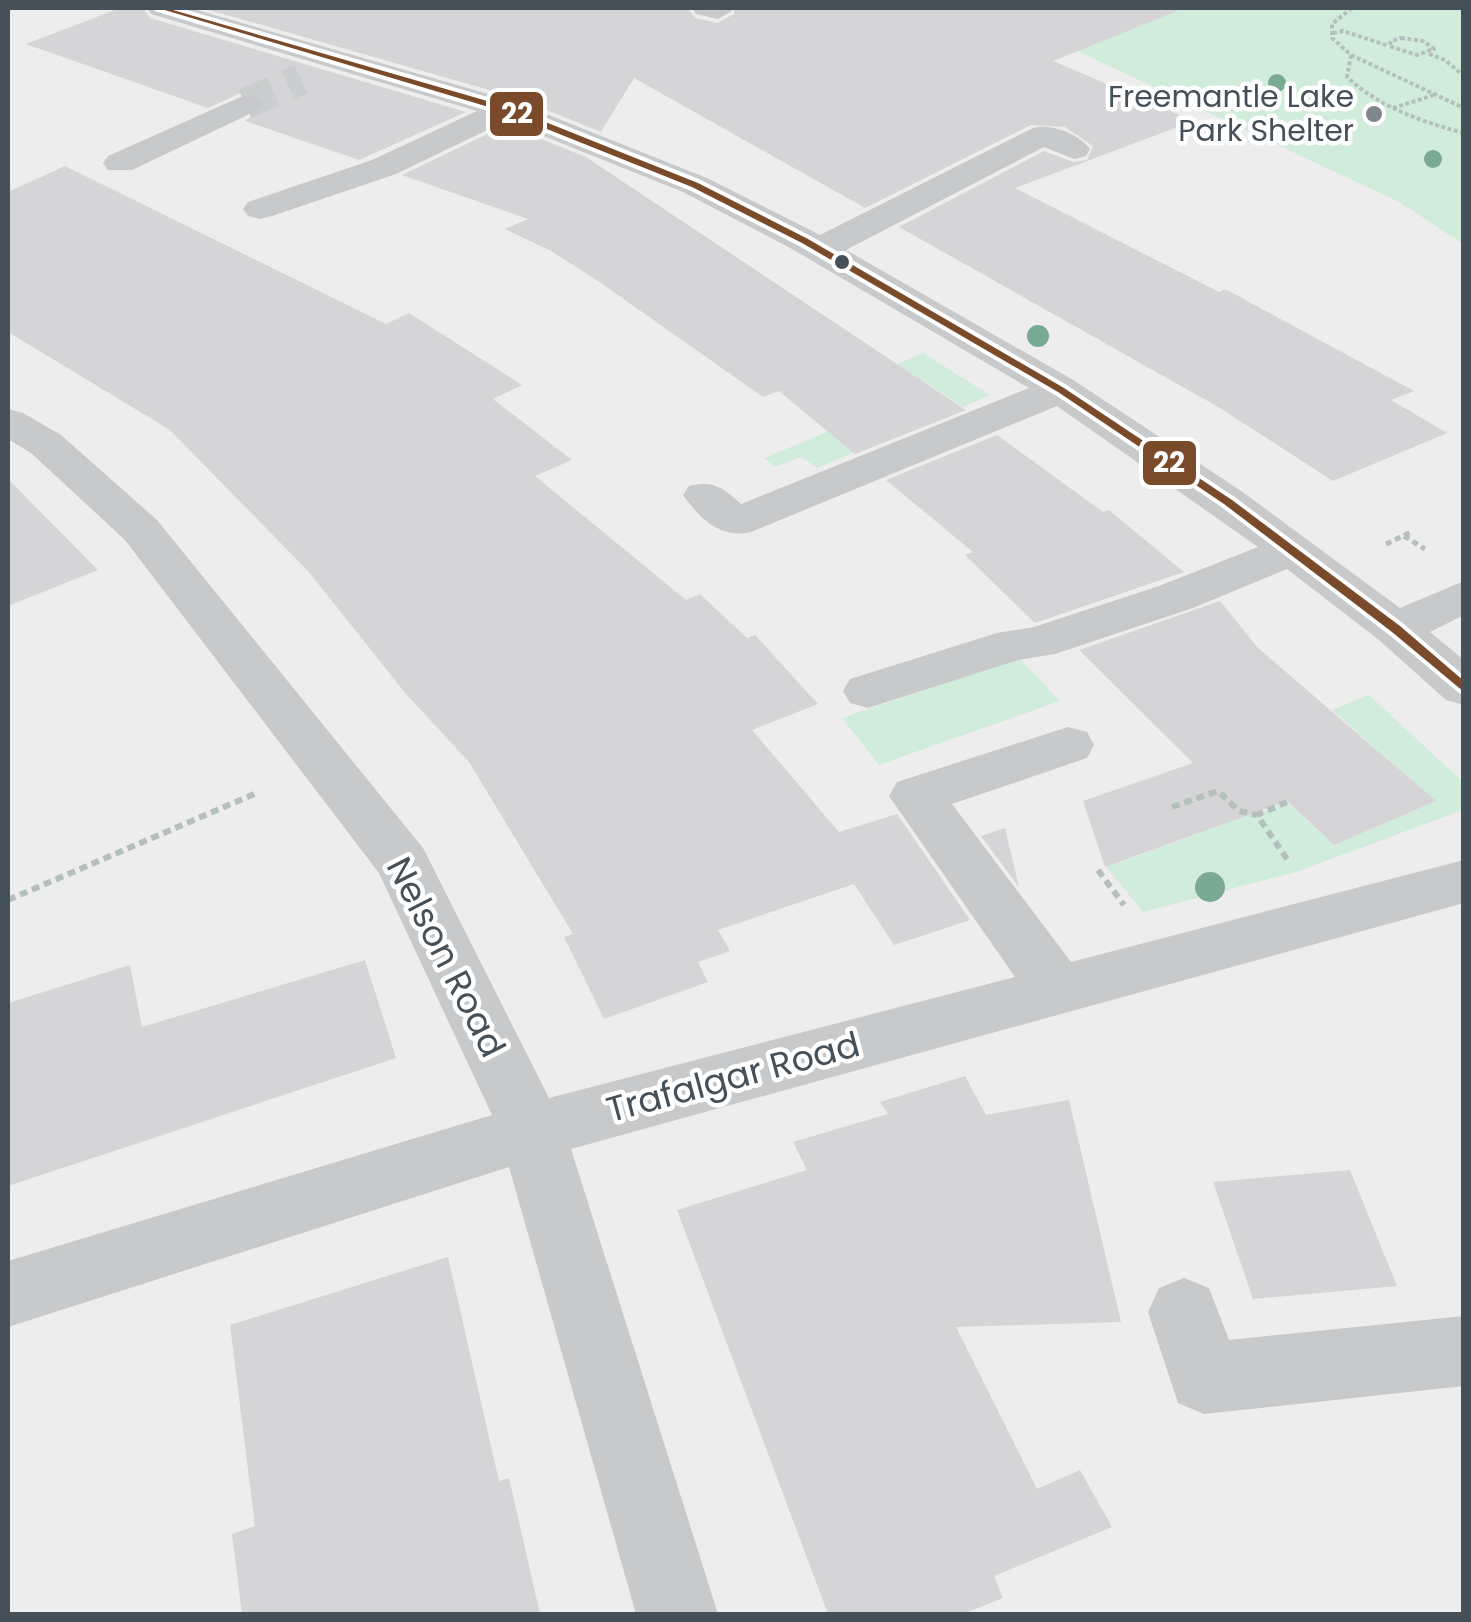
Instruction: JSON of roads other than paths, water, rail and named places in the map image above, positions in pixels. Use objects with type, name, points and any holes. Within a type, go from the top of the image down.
[{"type":"street","points":[[161,8],[506,109],[695,185],[820,250],[1061,390],[1231,504],[1396,629],[1464,688]]},
{"type":"street","points":[[301,79],[342,60]]},
{"type":"street","points":[[120,163],[245,104]]},
{"type":"street","points":[[260,209],[384,167],[506,109]]},
{"type":"street","points":[[820,250],[1044,135],[1074,149]]},
{"type":"street","points":[[705,495],[735,522],[1061,390]]},
{"type":"street","name":"Nelson Road","points":[[8,422],[46,444],[140,530],[404,864],[532,1131],[677,1614]]},
{"type":"street","points":[[868,691],[1014,644],[1038,643],[1072,632],[1176,597],[1290,551]]},
{"type":"street","points":[[1396,629],[1464,596]]},
{"type":"street","points":[[1058,990],[916,796],[1068,746]]},
{"type":"street","name":"Trafalgar Road","points":[[8,1294],[532,1131],[1464,882]]},
{"type":"street","points":[[1184,1312],[1204,1378],[1464,1351]]},
{"type":"tunnel","points":[[245,104],[301,79]]},
{"type":"place","name":"Freemantle Lake Park Shelter","points":[[1374,114]]}]
